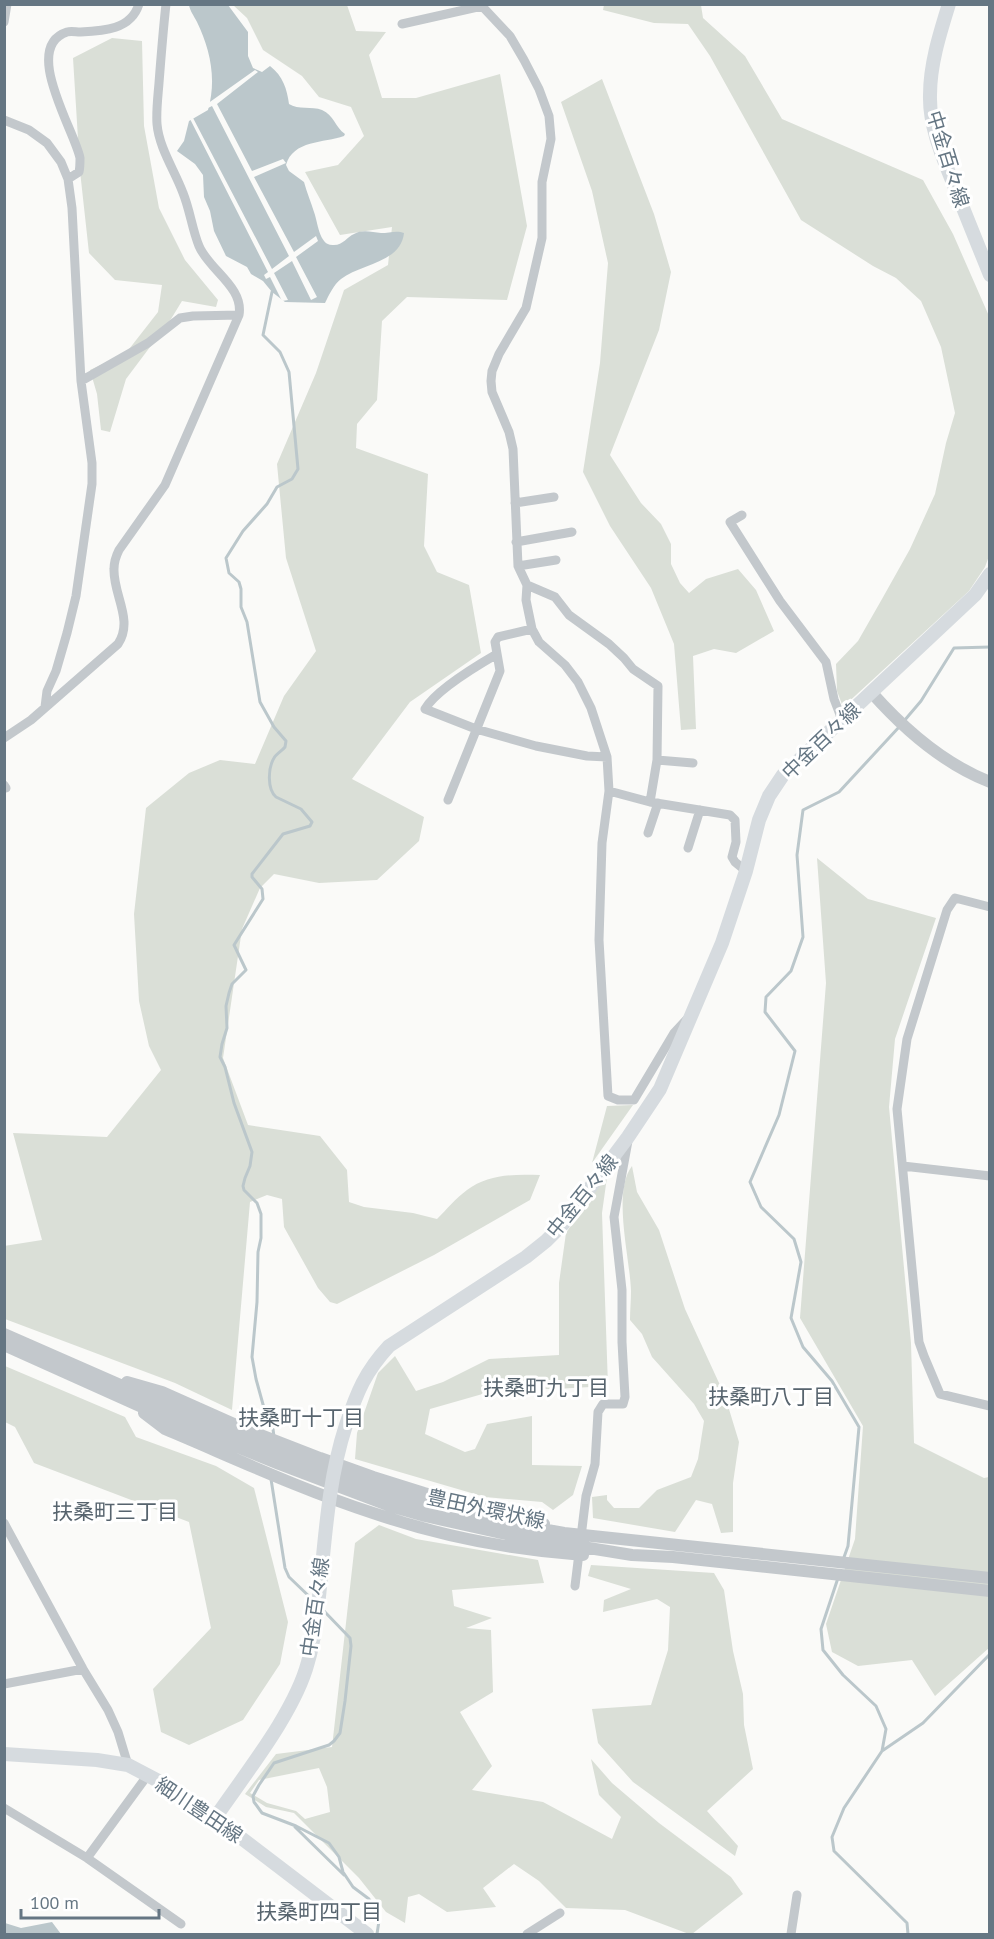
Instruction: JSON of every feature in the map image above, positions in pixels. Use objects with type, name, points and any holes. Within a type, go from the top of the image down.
[{"type":"main road","name":"中金百々線","points":[[949,4],[931,74],[930,97],[934,128],[990,275]]},
{"type":"main road","name":"中金百々線","points":[[215,1818],[267,1742],[287,1708],[308,1663],[335,1463],[357,1393],[373,1363],[389,1346],[526,1257],[563,1224],[628,1137],[660,1089],[722,943],[768,796],[783,775],[975,595],[990,574]]},
{"type":"main road","name":"細川豊田線","points":[[4,1754],[97,1760],[128,1765],[168,1786],[215,1818],[367,1935]]},
{"type":"street","points":[[4,22],[7,4]]},
{"type":"street","points":[[68,179],[79,172],[80,159],[53,86],[48,61],[49,50],[56,40],[67,32],[113,28],[121,25],[132,18],[139,4]]},
{"type":"street","points":[[4,738],[31,720],[123,638],[125,625],[115,576],[115,560],[119,550],[165,485],[241,306],[222,277],[210,265],[199,246],[184,195],[159,136],[157,124],[166,4]]},
{"type":"street","points":[[402,24],[481,5],[510,36],[539,89],[549,116],[551,139],[542,182],[542,237],[526,308],[499,354],[492,371],[491,381],[492,392],[509,432],[513,449],[518,566],[527,585],[526,600],[532,628],[539,642],[565,665],[578,682],[591,708],[607,757],[609,791],[602,843],[599,940],[608,1096],[618,1100],[634,1100],[674,1033],[693,1013]]},
{"type":"street","points":[[4,120],[29,130],[47,143],[61,162],[68,179],[72,208],[81,381],[90,442],[92,484],[76,596],[68,633],[47,691],[45,707]]},
{"type":"street","points":[[81,381],[148,342],[180,318],[239,315]]},
{"type":"street","points":[[515,503],[554,497]]},
{"type":"street","points":[[742,515],[730,522],[780,601],[826,662],[834,699],[842,720]]},
{"type":"street","points":[[516,542],[572,532]]},
{"type":"street","points":[[518,566],[556,560]]},
{"type":"street","points":[[527,585],[555,597],[568,615],[609,644],[633,669],[658,686],[657,760],[654,803],[648,833]]},
{"type":"street","points":[[448,800],[500,669],[495,642],[498,637],[532,628]]},
{"type":"street","points":[[497,654],[451,685],[431,701],[425,709],[476,729],[555,750],[607,757]]},
{"type":"street","points":[[872,693],[926,745],[973,776],[990,782]]},
{"type":"street","points":[[657,760],[693,764]]},
{"type":"street","points":[[609,791],[654,803],[730,815],[735,820],[736,842],[732,857],[746,871]]},
{"type":"street","points":[[688,848],[700,810]]},
{"type":"street","points":[[990,907],[954,898],[947,910],[907,1040],[897,1109],[919,1342],[940,1394],[990,1406]]},
{"type":"street","points":[[575,1586],[586,1496],[596,1464],[598,1412],[603,1404],[623,1404],[625,1397],[622,1290],[614,1216],[628,1137]]},
{"type":"street","points":[[903,1166],[990,1176]]},
{"type":"street","name":"豊田外環状線","points":[[4,1334],[279,1464],[390,1506],[466,1526],[563,1539],[885,1574],[990,1591]]},
{"type":"street","name":"豊田外環状線","points":[[4,1346],[129,1401],[165,1411],[347,1480],[441,1510],[522,1525],[563,1539],[632,1555],[716,1556]]},
{"type":"street","points":[[80,1368],[162,1392],[245,1429],[335,1463],[424,1492],[472,1505],[524,1515],[563,1539]]},
{"type":"street","points":[[129,1401],[165,1429],[374,1514],[433,1530],[548,1552],[580,1555],[632,1555]]},
{"type":"street","points":[[4,1523],[83,1670],[108,1710],[118,1732],[128,1765]]},
{"type":"street","name":"豊田外環状線","points":[[885,1574],[990,1578]]},
{"type":"street","points":[[4,1684],[83,1670]]},
{"type":"street","points":[[87,1858],[147,1776]]},
{"type":"street","points":[[4,1808],[87,1858],[181,1924]]},
{"type":"street","points":[[791,1935],[797,1895]]},
{"type":"street","points":[[527,1935],[560,1913]]},
{"type":"shaded area","points":[[189,5],[228,5],[248,32],[248,56],[253,68],[262,72],[270,66],[284,83],[289,104],[322,110],[345,134],[302,147],[295,151],[286,165],[289,171],[304,182],[325,242],[329,245],[337,245],[352,235],[367,231],[404,233],[396,251],[341,279],[325,303],[285,302],[263,281],[251,274],[247,267],[226,256],[214,231],[210,211],[204,197],[203,175],[195,164],[177,151],[184,141],[189,121],[208,110],[212,87],[209,54],[202,32]]},
{"type":"shaded area","points":[[233,5],[347,5],[356,31],[386,32],[369,55],[382,98],[416,98],[500,74],[527,226],[507,300],[407,297],[382,321],[377,400],[357,424],[356,448],[428,474],[424,546],[437,572],[469,585],[481,653],[410,702],[352,779],[424,817],[419,841],[377,880],[319,883],[274,874],[260,888],[242,929],[223,1058],[248,1125],[320,1136],[347,1170],[349,1202],[364,1207],[413,1213],[437,1219],[463,1193],[484,1181],[511,1175],[540,1175],[530,1200],[434,1255],[337,1304],[330,1302],[318,1288],[284,1227],[282,1199],[267,1195],[250,1202],[232,1410],[175,1383],[5,1319],[4,1246],[42,1240],[13,1133],[107,1137],[161,1070],[149,1046],[139,1001],[134,914],[146,808],[189,773],[220,760],[255,764],[284,696],[316,651],[286,558],[277,464],[316,373],[344,290],[388,265],[392,227],[340,235],[305,172],[338,165],[364,136],[351,107],[319,97],[302,76],[263,50],[247,18]]},
{"type":"shaded area","points":[[604,5],[701,5],[703,18],[745,56],[782,119],[923,180],[953,234],[989,316],[989,556],[985,567],[969,591],[843,707],[837,691],[836,664],[858,641],[910,549],[935,494],[955,413],[941,347],[921,301],[896,278],[801,220],[710,56],[688,24],[654,23],[603,10]]},
{"type":"shaded area","points":[[112,38],[142,41],[144,126],[159,208],[185,260],[218,300],[216,307],[182,301],[126,379],[110,432],[101,430],[97,394],[90,370],[126,353],[158,312],[162,285],[115,280],[89,253],[80,171],[73,58]]},
{"type":"shaded area","points":[[602,79],[654,214],[671,272],[659,330],[610,455],[641,503],[661,524],[671,544],[671,564],[680,583],[689,593],[706,579],[738,569],[756,590],[774,631],[736,653],[714,649],[693,656],[696,729],[681,730],[674,644],[651,588],[610,526],[583,472],[600,363],[608,263],[592,191],[561,102]]},
{"type":"shaded area","points":[[817,858],[868,899],[936,918],[895,1039],[889,1107],[911,1343],[914,1443],[984,1478],[989,1477],[990,1647],[935,1696],[912,1660],[858,1666],[832,1652],[826,1624],[855,1539],[863,1426],[800,1318],[826,983]]},
{"type":"shaded area","points":[[633,1105],[592,1163],[607,1106]]},
{"type":"shaded area","points":[[632,1166],[637,1192],[659,1230],[685,1309],[725,1396],[739,1442],[733,1483],[733,1532],[721,1533],[712,1504],[696,1500],[675,1532],[593,1518],[592,1497],[607,1495],[607,1500],[614,1508],[639,1508],[657,1490],[691,1477],[698,1459],[704,1421],[694,1404],[652,1357],[642,1334],[630,1320],[631,1291],[623,1192],[626,1177]]},
{"type":"shaded area","points":[[608,1170],[602,1213],[608,1386],[500,1389],[430,1409],[425,1434],[465,1452],[475,1449],[487,1424],[532,1416],[532,1465],[582,1466],[573,1495],[553,1510],[542,1502],[485,1497],[355,1459],[357,1433],[378,1373],[395,1356],[416,1391],[443,1382],[489,1359],[559,1355],[559,1283],[566,1233]]},
{"type":"shaded area","points":[[5,1366],[125,1417],[136,1437],[216,1466],[254,1488],[288,1622],[280,1664],[243,1720],[189,1745],[161,1732],[153,1689],[211,1628],[189,1522],[34,1463],[15,1427],[5,1422]]},
{"type":"shaded area","points":[[379,1525],[416,1539],[538,1560],[544,1583],[452,1590],[454,1606],[492,1618],[466,1628],[491,1630],[493,1692],[460,1712],[492,1766],[472,1790],[543,1802],[612,1839],[621,1817],[599,1795],[591,1759],[612,1783],[659,1823],[731,1877],[743,1894],[689,1934],[625,1910],[566,1908],[539,1881],[514,1864],[483,1888],[496,1907],[447,1912],[419,1894],[408,1897],[405,1923],[386,1912],[359,1878],[294,1813],[266,1807],[245,1794],[276,1754],[332,1747],[355,1543]],"holes":[[[319,1768],[327,1787],[330,1812],[305,1819],[296,1811],[267,1803],[250,1793],[259,1780]]]},
{"type":"shaded area","points":[[591,1565],[714,1573],[724,1590],[733,1651],[743,1694],[744,1725],[753,1769],[707,1811],[738,1846],[735,1856],[633,1782],[598,1743],[592,1709],[651,1705],[668,1650],[670,1607],[657,1599],[603,1612],[604,1600],[631,1589],[588,1576]]},
{"type":"shaded area","points":[[52,1922],[61,1934],[5,1934],[5,1923],[21,1928]]},
{"type":"pier","points":[[255,70],[258,72],[217,104],[252,171],[283,159],[286,163],[254,177],[294,252],[316,236],[318,241],[296,257],[317,297],[311,300],[292,261],[274,273],[288,300],[282,301],[270,277],[266,279],[264,275],[268,272],[189,117],[206,108],[207,104]],"holes":[[[212,106],[289,256],[272,269],[192,116]]]},
{"type":"waterway","points":[[272,292],[263,335],[280,352],[289,372],[298,469],[292,479],[277,487],[267,504],[243,531],[226,558],[229,573],[239,582],[241,589],[241,607],[247,622],[260,702],[274,727],[286,741],[285,747],[272,762],[269,778],[271,789],[276,797],[301,809],[312,822],[310,826],[283,834],[252,874],[262,889],[263,899],[234,945],[246,970],[232,984],[229,993],[226,1006],[227,1028],[220,1057],[252,1152],[243,1186],[244,1190],[257,1203],[261,1214],[252,1357],[256,1379],[274,1437]]},
{"type":"waterway","points":[[904,721],[921,701],[954,648],[990,647]]},
{"type":"waterway","points":[[843,1560],[848,1546],[859,1427],[832,1381],[803,1347],[791,1318],[801,1262],[794,1239],[761,1207],[750,1182],[779,1115],[795,1051],[765,1012],[766,997],[791,971],[803,937],[797,855],[803,810],[839,792],[900,726]]},
{"type":"waterway","points":[[271,1479],[285,1568],[289,1577],[314,1601]]},
{"type":"waterway","points":[[838,1578],[821,1629],[823,1650],[843,1675],[876,1706],[886,1729],[882,1751],[844,1808],[832,1837],[834,1851],[907,1923],[908,1934]]},
{"type":"waterway","points":[[323,1610],[350,1638],[351,1646],[340,1733],[329,1745],[274,1763],[253,1796],[254,1802],[262,1813],[296,1826],[329,1843],[339,1857],[343,1872],[353,1887],[369,1899],[374,1906],[379,1921],[377,1934]]},
{"type":"waterway","points":[[882,1751],[923,1723],[990,1654]]},
{"type":"waterway","points":[[295,1827],[344,1875]]},
{"type":"district","name":"扶桑町九丁目","points":[[546,1387]]},
{"type":"district","name":"扶桑町八丁目","points":[[771,1396]]},
{"type":"district","name":"扶桑町十丁目","points":[[301,1417]]},
{"type":"district","name":"扶桑町三丁目","points":[[115,1511]]},
{"type":"district","name":"扶桑町四丁目","points":[[319,1911]]}]
